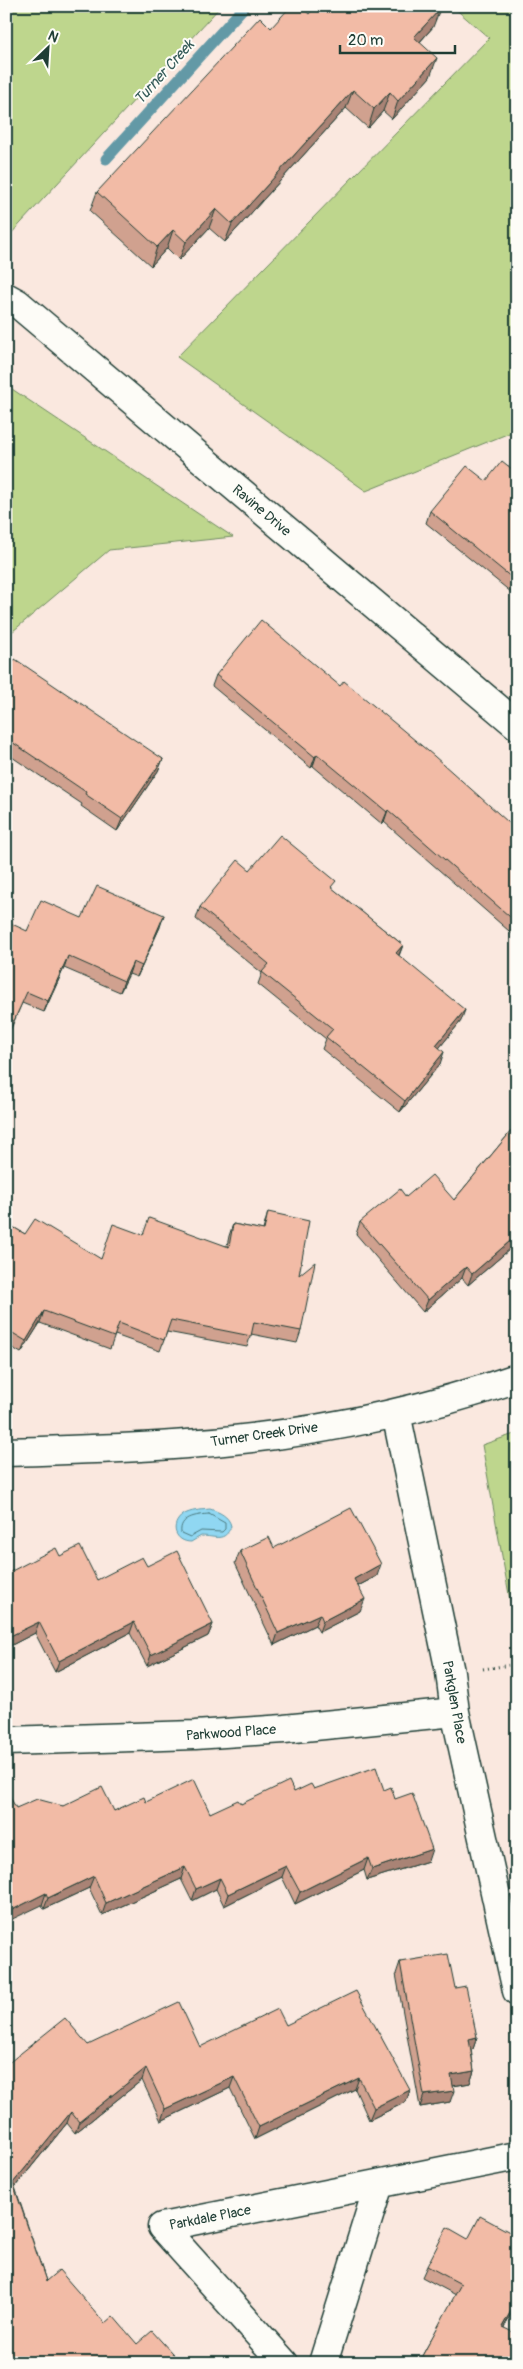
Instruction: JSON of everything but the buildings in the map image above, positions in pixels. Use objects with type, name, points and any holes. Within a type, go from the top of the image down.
[{"type":"street","name":"Ravine Drive","points":[[6,297],[24,309],[517,725]]},
{"type":"street","name":"Turner Creek Drive","points":[[6,1452],[202,1442],[277,1433],[426,1407],[517,1378]]},
{"type":"street","name":"Parkglen Place","points":[[396,1413],[450,1672],[455,1712],[517,1991]]},
{"type":"street","name":"Parkwood Place","points":[[6,1742],[186,1736],[284,1729],[455,1712]]},
{"type":"street","name":"Parkdale Place","points":[[284,2363],[162,2227],[517,2156]]},
{"type":"street","points":[[323,2363],[379,2184]]},
{"type":"path","points":[[477,1669],[517,1664]]},
{"type":"green space","points":[[6,6],[221,6],[9,236],[6,234]]},
{"type":"green space","points":[[452,6],[517,6],[517,430],[366,491],[177,357],[489,38]]},
{"type":"green space","points":[[6,385],[233,537],[109,550],[6,637]]},
{"type":"green space","points":[[517,1433],[517,1639],[482,1445]]},
{"type":"water","points":[[210,1509],[226,1517],[230,1523],[231,1526],[226,1535],[223,1537],[201,1536],[191,1542],[185,1541],[178,1536],[175,1528],[176,1523],[183,1515],[193,1511]]},
{"type":"waterway","name":"Turner Creek","points":[[106,159],[245,6]]}]
